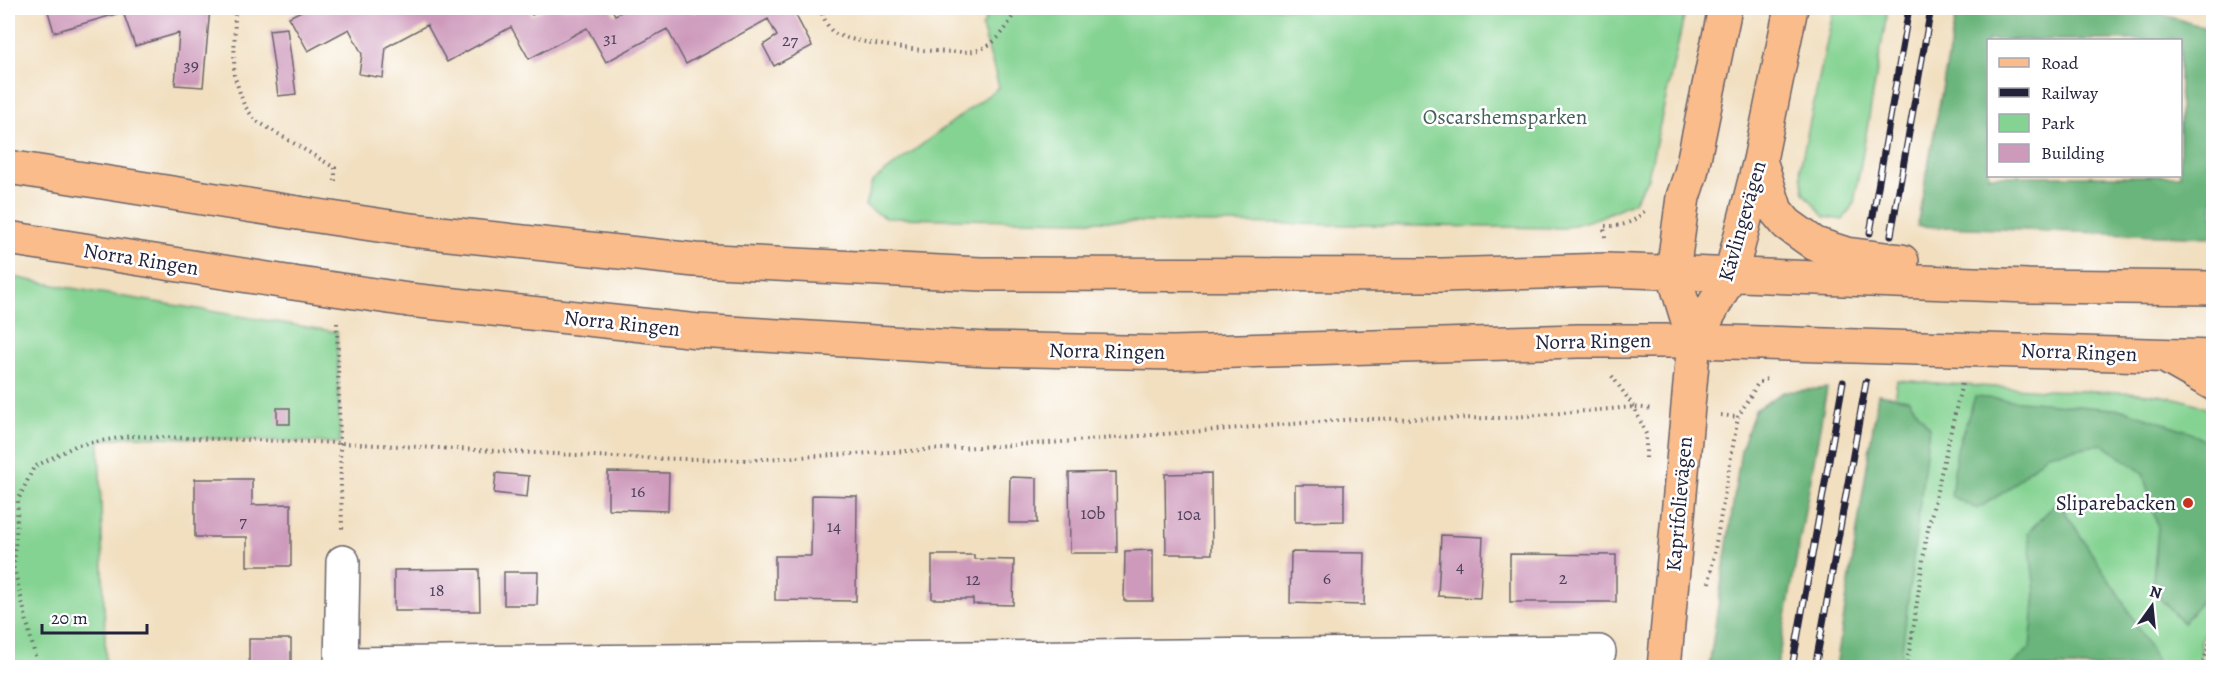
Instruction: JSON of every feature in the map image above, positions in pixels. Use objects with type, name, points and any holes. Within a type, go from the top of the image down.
[{"type":"main road","points":[[1694,341],[1673,272],[1683,197],[1691,173],[1725,8]]},
{"type":"main road","name":"Kävlingevägen","points":[[1694,341],[1731,274],[1760,160],[1791,8]]},
{"type":"main road","points":[[1760,160],[1776,211],[1787,224],[1815,244],[1846,254],[1949,267],[2028,286]]},
{"type":"main road","points":[[8,167],[411,230],[695,260],[981,274],[1442,275],[1607,270],[2028,286],[2214,288]]},
{"type":"main road","name":"Norra Ringen","points":[[8,238],[409,300],[698,331],[987,349],[1173,353],[1579,341],[1694,341],[2214,357]]},
{"type":"main road","name":"Kaprifolievägen","points":[[1664,668],[1694,341]]},
{"type":"main road","points":[[2163,355],[2214,384]]},
{"type":"street","points":[[343,562],[341,666],[1599,652]]},
{"type":"path","points":[[820,8],[834,33],[855,41],[954,53],[977,51],[994,41],[1006,30],[1017,8]]},
{"type":"path","points":[[1906,668],[1926,538],[1964,375]]},
{"type":"path","points":[[38,668],[14,568],[18,500],[34,467],[77,445],[130,436],[339,443],[634,458],[746,460],[1049,442],[1356,419],[1502,418],[1634,407]]},
{"type":"path","points":[[1709,586],[1738,417]]},
{"type":"path","points":[[339,443],[343,562]]},
{"type":"path","points":[[2202,668],[2214,630]]},
{"type":"green space","name":"Oscarshemsparken","points":[[991,8],[1686,8],[1648,178],[1634,202],[1598,218],[1564,228],[885,218],[865,206],[872,182],[999,87],[982,27]]},
{"type":"green space","points":[[1834,8],[1888,8],[1854,203],[1843,220],[1825,217],[1804,193],[1800,168]]},
{"type":"green space","points":[[1957,8],[2142,8],[2213,30],[2213,237],[1917,226]]},
{"type":"green space","points":[[8,276],[337,332],[340,443],[130,436],[99,441],[106,667],[8,667]]},
{"type":"green space","points":[[1897,380],[2043,390],[2131,392],[2176,398],[2213,412],[2214,605],[2201,640],[2201,667],[1851,668]]},
{"type":"green space","points":[[1827,388],[1777,667],[1709,667],[1741,450],[1755,410],[1783,392]]},
{"type":"green space","points":[[1878,394],[1908,399],[1929,427],[1900,667],[1836,667]]},
{"type":"green space","points":[[1975,397],[2124,410],[2191,432],[2213,447],[2213,587],[2183,623],[2152,590],[2158,528],[2143,473],[2102,444],[2047,454],[2006,491],[1977,509],[1951,496],[1957,449]]},
{"type":"green space","points":[[2058,501],[2122,600],[2156,659],[2157,667],[2010,667],[2030,648],[2035,592],[2028,532]]},
{"type":"building","points":[[47,8],[122,8],[123,12],[54,32]]},
{"type":"building","points":[[140,8],[210,8],[203,87],[175,85],[179,33],[135,46],[123,12]]},
{"type":"building","points":[[307,8],[448,8],[452,15],[466,8],[528,8],[532,15],[546,8],[611,8],[615,15],[629,8],[690,8],[693,13],[704,8],[792,8],[812,46],[774,66],[763,45],[777,36],[768,19],[686,64],[667,29],[606,62],[587,28],[529,59],[511,27],[447,62],[427,25],[386,47],[383,78],[359,74],[362,54],[349,29],[308,51],[289,17]]},
{"type":"building","points":[[287,28],[296,94],[278,96],[269,30]]},
{"type":"building","points":[[277,408],[290,408],[290,424],[277,424]]},
{"type":"building","points":[[608,472],[669,473],[668,511],[608,509]]},
{"type":"building","points":[[1116,472],[1117,553],[1070,553],[1069,473]]},
{"type":"building","points":[[496,473],[529,476],[527,497],[494,493]]},
{"type":"building","points":[[1211,473],[1212,554],[1166,554],[1165,474]]},
{"type":"building","points":[[1010,477],[1037,478],[1037,523],[1009,523]]},
{"type":"building","points":[[195,479],[252,479],[252,505],[291,504],[291,566],[247,566],[247,537],[195,537]]},
{"type":"building","points":[[1295,485],[1344,485],[1344,521],[1295,522]]},
{"type":"building","points":[[812,495],[857,496],[856,601],[775,600],[775,556],[811,556]]},
{"type":"building","points":[[1441,535],[1483,537],[1480,598],[1438,596]]},
{"type":"building","points":[[1153,550],[1153,601],[1124,601],[1125,551]]},
{"type":"building","points":[[1291,552],[1365,553],[1364,605],[1290,603]]},
{"type":"building","points":[[1510,554],[1616,555],[1616,602],[1510,602]]},
{"type":"building","points":[[932,555],[974,555],[974,559],[1014,560],[1013,605],[973,604],[973,599],[932,599]]},
{"type":"building","points":[[479,569],[480,611],[394,611],[394,570]]},
{"type":"building","points":[[504,572],[538,572],[537,605],[504,605]]},
{"type":"building","points":[[249,639],[291,639],[291,668],[249,668]]},
{"type":"railway","points":[[1870,233],[1909,8]]},
{"type":"railway","points":[[1891,235],[1931,8]]},
{"type":"railway","points":[[1792,668],[1843,382]]},
{"type":"railway","points":[[1815,668],[1866,382]]},
{"type":"place","name":"Sliparebacken","points":[[2188,503]]}]
